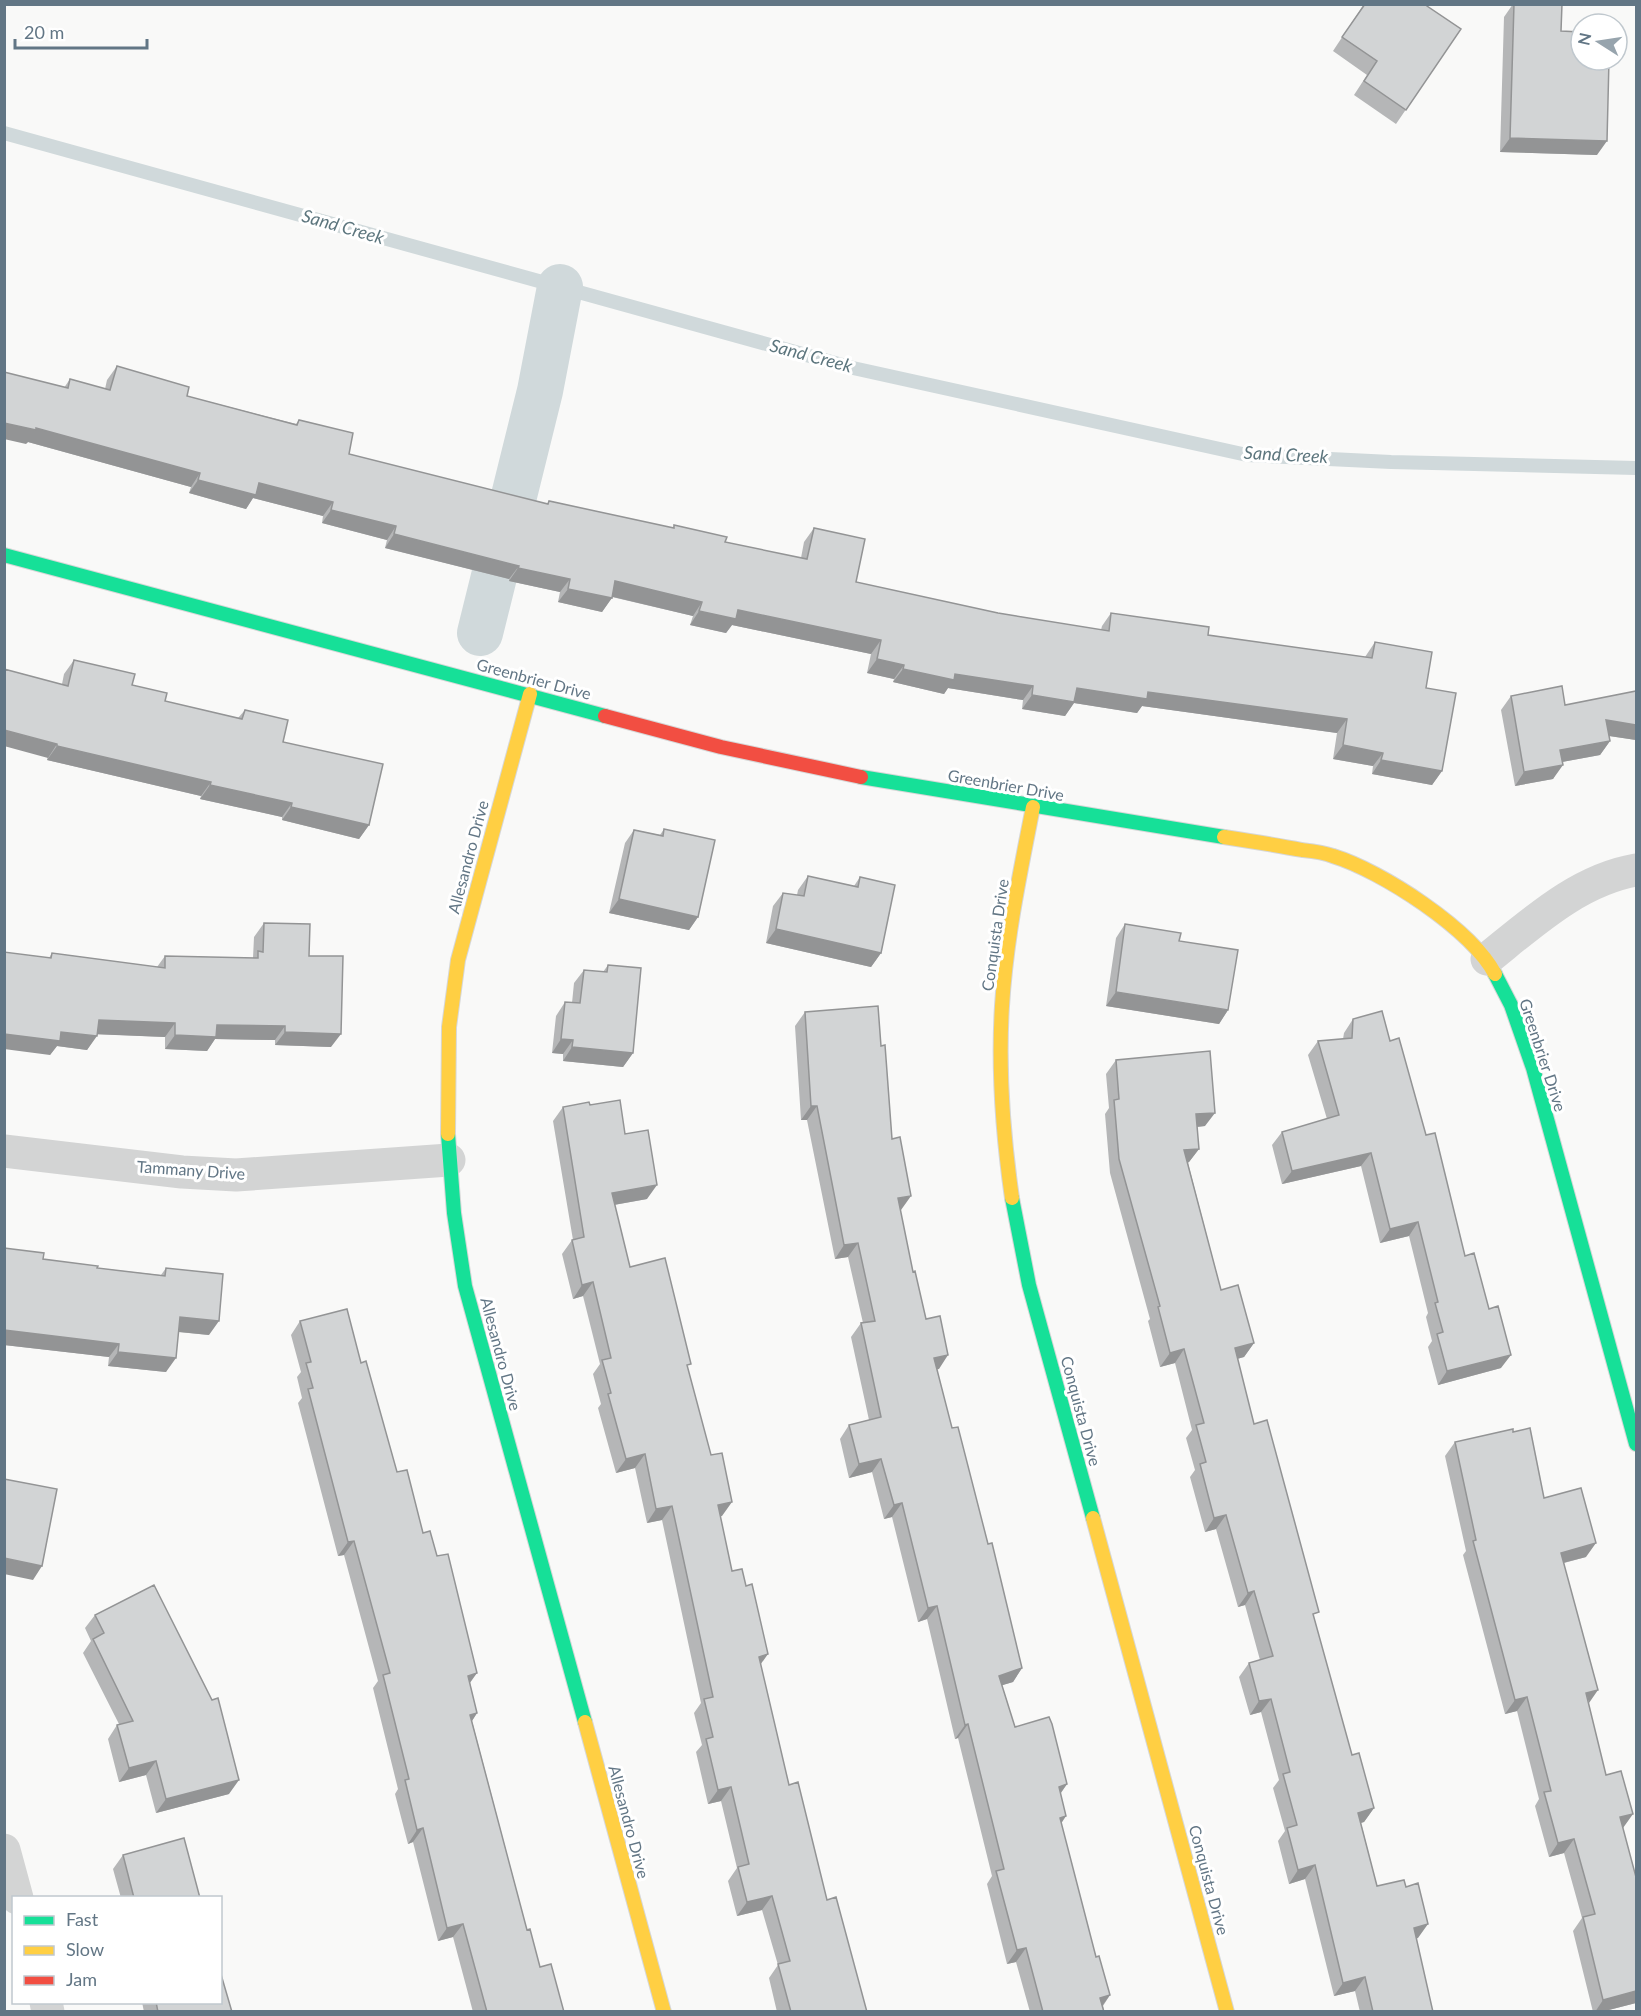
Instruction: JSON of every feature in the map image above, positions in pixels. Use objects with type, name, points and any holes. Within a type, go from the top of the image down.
[{"type":"street","name":"Greenbrier Drive","points":[[4,555],[721,747],[830,772],[1332,855],[1367,869],[1406,891],[1449,924],[1487,959],[1511,1005],[1533,1068],[1636,1444]]},
{"type":"street","name":"Allesandro Drive","points":[[530,694],[463,936],[453,989],[447,1099],[455,1229],[465,1286],[664,2012]]},
{"type":"street","name":"Conquista Drive","points":[[1033,807],[1011,922],[1001,1036],[1006,1147],[1014,1210],[1029,1285],[1227,2012]]},
{"type":"street","points":[[1487,959],[1555,905],[1586,887],[1619,873],[1636,870]]},
{"type":"street","name":"Tammany Drive","points":[[4,1151],[182,1172],[236,1175],[449,1160]]},
{"type":"street","points":[[4,1850],[16,1896]]},
{"type":"building","points":[[1365,4],[1428,4],[1427,6],[1461,29],[1406,110],[1364,81],[1377,61],[1342,37]]},
{"type":"building","points":[[1514,4],[1562,4],[1561,31],[1569,31],[1569,72],[1609,72],[1607,141],[1510,138]]},
{"type":"building","points":[[117,366],[189,387],[187,396],[297,425],[299,420],[353,433],[349,454],[548,504],[549,501],[674,528],[674,525],[727,537],[725,542],[807,559],[814,528],[865,539],[856,582],[998,613],[1109,631],[1111,613],[1209,627],[1208,635],[1372,658],[1375,642],[1432,652],[1426,688],[1456,693],[1442,771],[1381,760],[1383,753],[1343,745],[1347,719],[1148,692],[1147,699],[1077,688],[1074,702],[1032,695],[1033,686],[955,674],[954,680],[903,669],[904,665],[877,659],[881,640],[738,610],[736,619],[699,611],[702,602],[615,581],[612,598],[568,589],[570,579],[518,568],[519,566],[394,534],[396,526],[331,510],[333,502],[259,483],[256,495],[198,480],[200,473],[36,428],[36,430],[4,423],[4,372],[68,388],[70,379],[110,390]]},
{"type":"building","points":[[74,660],[135,674],[132,685],[167,693],[165,701],[242,719],[245,710],[288,720],[283,742],[383,764],[369,825],[291,807],[292,803],[210,785],[211,782],[57,746],[57,744],[4,730],[4,669],[68,686]]},
{"type":"building","points":[[1562,686],[1565,705],[1636,691],[1636,725],[1606,720],[1610,741],[1560,750],[1563,765],[1524,772],[1511,696]]},
{"type":"building","points":[[664,829],[715,840],[698,917],[619,899],[634,830],[663,836]]},
{"type":"building","points":[[808,876],[858,887],[860,877],[895,885],[881,953],[776,929],[783,893],[804,896]]},
{"type":"building","points":[[264,923],[310,924],[309,956],[343,956],[341,1034],[285,1032],[285,1026],[217,1025],[216,1037],[175,1035],[175,1023],[99,1020],[97,1036],[61,1032],[60,1041],[4,1034],[4,952],[51,958],[52,953],[165,968],[165,956],[258,958],[258,951],[263,952]]},
{"type":"building","points":[[1125,924],[1181,933],[1179,941],[1238,950],[1228,1010],[1116,992]]},
{"type":"building","points":[[608,965],[641,968],[633,1053],[572,1047],[573,1040],[561,1039],[565,1002],[580,1003],[584,970],[607,972]]},
{"type":"building","points":[[878,1006],[881,1046],[885,1045],[892,1139],[900,1137],[911,1196],[898,1198],[913,1272],[915,1271],[926,1319],[940,1316],[948,1355],[934,1358],[952,1428],[958,1427],[988,1544],[992,1543],[1022,1668],[999,1676],[1015,1727],[1049,1717],[1052,1724],[1067,1784],[1059,1787],[1066,1816],[1060,1818],[1096,1957],[1099,1956],[1110,1995],[1100,1998],[1104,2012],[1043,2012],[1026,1948],[1017,1950],[996,1871],[1004,1869],[968,1724],[965,1725],[937,1606],[928,1608],[902,1503],[894,1505],[881,1459],[859,1464],[849,1425],[881,1417],[861,1323],[875,1321],[858,1243],[844,1245],[817,1106],[811,1106],[805,1012]]},
{"type":"building","points":[[1382,1011],[1390,1041],[1399,1038],[1426,1135],[1435,1133],[1465,1256],[1474,1253],[1489,1309],[1498,1306],[1511,1355],[1447,1371],[1437,1334],[1443,1332],[1435,1303],[1438,1302],[1418,1222],[1390,1229],[1371,1153],[1292,1171],[1282,1132],[1339,1115],[1318,1041],[1352,1038],[1353,1019]]},
{"type":"building","points":[[1210,1051],[1215,1113],[1196,1114],[1199,1149],[1184,1150],[1221,1290],[1238,1285],[1254,1343],[1235,1348],[1254,1424],[1267,1420],[1319,1612],[1313,1614],[1352,1755],[1359,1753],[1374,1808],[1358,1813],[1377,1886],[1404,1880],[1406,1887],[1418,1883],[1428,1924],[1414,1928],[1433,2012],[1373,2012],[1365,1977],[1343,1983],[1315,1865],[1298,1870],[1287,1828],[1297,1825],[1283,1774],[1290,1772],[1271,1699],[1259,1701],[1249,1663],[1273,1656],[1254,1591],[1248,1593],[1226,1515],[1214,1518],[1200,1464],[1206,1462],[1196,1425],[1204,1423],[1184,1349],[1170,1353],[1158,1307],[1160,1306],[1119,1159],[1114,1100],[1119,1099],[1116,1060]]},
{"type":"building","points":[[620,1100],[625,1134],[648,1130],[657,1185],[612,1193],[630,1267],[665,1258],[691,1364],[687,1365],[711,1455],[722,1453],[732,1502],[718,1505],[732,1571],[742,1569],[746,1586],[752,1584],[768,1654],[759,1657],[789,1785],[798,1782],[827,1900],[836,1897],[867,2012],[791,2012],[778,1964],[790,1961],[772,1896],[747,1902],[738,1867],[749,1864],[731,1787],[718,1790],[706,1739],[713,1737],[704,1699],[713,1697],[672,1506],[656,1509],[645,1454],[626,1459],[608,1394],[611,1393],[602,1360],[611,1358],[593,1282],[582,1285],[572,1240],[584,1237],[563,1107]]},
{"type":"building","points":[[4,1248],[44,1253],[43,1259],[98,1266],[97,1268],[165,1276],[166,1268],[223,1274],[219,1321],[180,1317],[176,1358],[118,1352],[119,1344],[4,1330]]},
{"type":"building","points":[[347,1309],[361,1363],[366,1361],[397,1472],[407,1470],[423,1533],[430,1531],[437,1556],[448,1554],[477,1673],[468,1676],[477,1713],[470,1715],[527,1930],[530,1929],[540,1967],[551,1964],[564,2012],[487,2012],[463,1924],[447,1928],[423,1828],[417,1830],[405,1780],[409,1779],[383,1675],[390,1673],[354,1541],[348,1542],[308,1389],[313,1388],[306,1363],[311,1362],[300,1321]]},
{"type":"building","points":[[1530,1428],[1544,1498],[1581,1488],[1596,1543],[1561,1553],[1598,1690],[1586,1693],[1606,1775],[1621,1771],[1633,1814],[1620,1817],[1636,1877],[1636,1991],[1603,2000],[1583,1917],[1595,1914],[1574,1839],[1558,1843],[1544,1792],[1551,1791],[1527,1697],[1515,1700],[1473,1541],[1476,1540],[1455,1442],[1513,1429],[1513,1432]]},
{"type":"building","points":[[4,1479],[57,1489],[42,1566],[4,1558]]},
{"type":"building","points":[[154,1585],[212,1700],[218,1698],[239,1780],[166,1799],[156,1761],[129,1768],[117,1725],[133,1721],[93,1639],[104,1633],[95,1615]]},
{"type":"building","points":[[184,1838],[199,1896],[133,1896],[123,1855]]},
{"type":"building","points":[[222,1978],[232,2012],[158,2012],[156,2004],[222,2004]]},
{"type":"waterway","name":"Sand Creek","points":[[4,133],[853,368],[1247,455],[1391,462],[1636,468]]},
{"type":"waterway","points":[[480,633],[540,391],[560,287]]},
{"type":"traffic: fast","points":[[4,555],[605,716]]},
{"type":"traffic: fast","points":[[861,777],[1224,837]]},
{"type":"traffic: fast","points":[[1495,974],[1511,1005],[1533,1068],[1636,1444]]},
{"type":"traffic: fast","points":[[448,1134],[454,1213],[465,1286],[585,1722]]},
{"type":"traffic: fast","points":[[1012,1198],[1029,1285],[1093,1518]]},
{"type":"traffic: slow","points":[[448,1134],[449,1027],[458,960],[530,694]]},
{"type":"traffic: slow","points":[[1012,1198],[1002,1102],[1002,1006],[1010,931],[1033,807]]},
{"type":"traffic: slow","points":[[1224,837],[1325,854],[1376,874],[1446,921],[1483,957],[1495,974]]},
{"type":"traffic: slow","points":[[1093,1518],[1227,2012]]},
{"type":"traffic: slow","points":[[585,1722],[664,2012]]},
{"type":"traffic: jam","points":[[605,716],[721,747],[861,777]]}]
